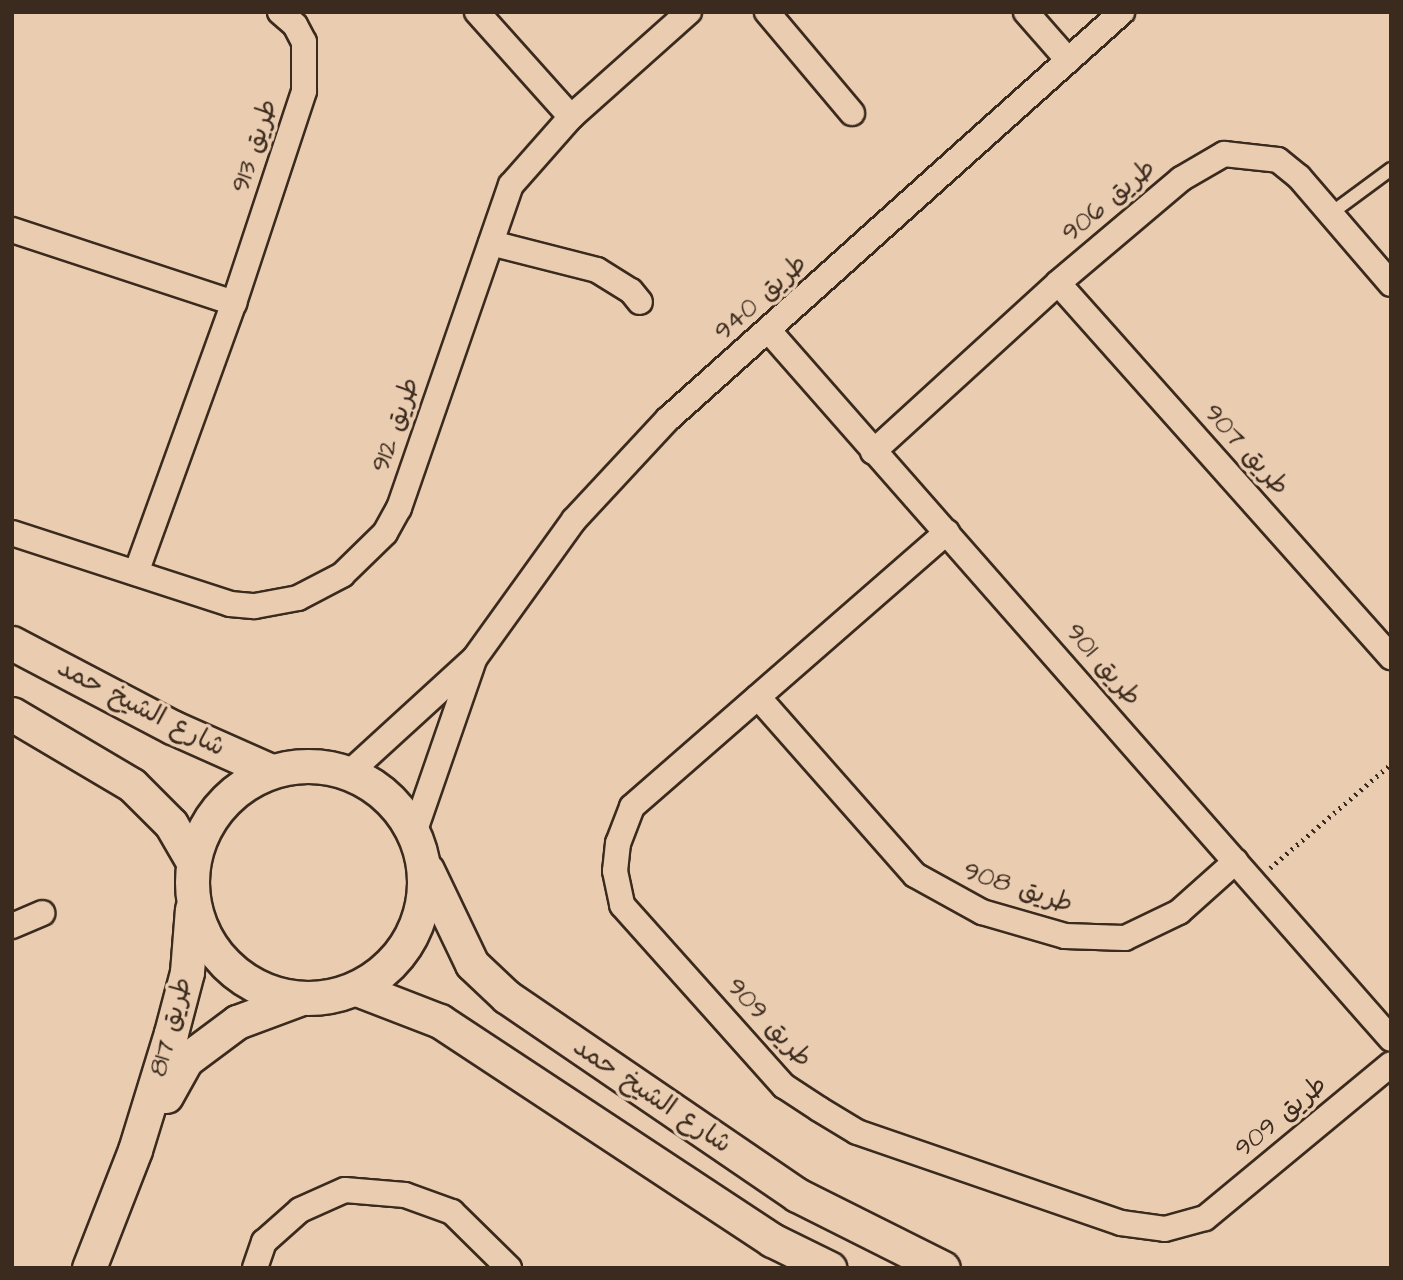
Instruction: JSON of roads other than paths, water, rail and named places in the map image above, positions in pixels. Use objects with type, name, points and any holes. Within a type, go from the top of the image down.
[{"type":"street","name":"طريق 913","points":[[136,573],[234,303],[304,91],[304,42],[295,25],[279,12]]},
{"type":"street","points":[[477,12],[571,117]]},
{"type":"street","name":"طريق 912","points":[[12,533],[230,604],[255,606],[298,598],[342,575],[384,533],[399,508],[511,185],[571,117],[689,12]]},
{"type":"street","points":[[767,12],[852,113]]},
{"type":"street","points":[[1026,12],[1068,60]]},
{"type":"street","name":"طريق 940","points":[[349,773],[474,659],[574,520],[668,419],[1122,12]]},
{"type":"street","name":"طريق 906","points":[[873,452],[1058,283],[1181,179],[1224,154],[1278,160],[1391,284]]},
{"type":"street","points":[[12,230],[234,303]]},
{"type":"street","points":[[491,243],[597,270],[631,291],[640,302]]},
{"type":"street","name":"طريق 907","points":[[1058,283],[1391,657]]},
{"type":"street","name":"طريق 901","points":[[769,331],[1391,1039]]},
{"type":"street","name":"طريق 909","points":[[947,532],[632,807],[618,843],[615,872],[622,905],[784,1086],[857,1132],[1121,1223],[1165,1229],[1205,1218],[1391,1065]]},
{"type":"street","name":"شارع الشيخ حمد","points":[[12,643],[172,727],[271,772]]},
{"type":"street","name":"طريق 940","points":[[418,847],[474,659]]},
{"type":"street","name":"طريق 908","points":[[758,697],[915,876],[982,912],[1085,940],[1125,938],[1179,912],[1236,861]]},
{"type":"street","points":[[12,714],[132,785],[171,824],[193,862]]},
{"type":"street","points":[[310,765],[349,773],[383,793],[418,847],[423,900],[411,937],[388,967],[357,989],[329,998],[299,999],[262,990],[230,969],[206,939],[193,902],[193,862],[203,832],[220,806],[243,785],[271,772],[310,765]]},
{"type":"street","name":"شارع الشيخ حمد","points":[[418,847],[471,964],[507,998],[797,1195],[943,1268]]},
{"type":"street","name":"طريق 817","points":[[89,1268],[135,1150],[187,972],[193,902]]},
{"type":"street","points":[[12,926],[42,913]]},
{"type":"street","name":"شارع الشيخ حمد","points":[[357,989],[440,1021],[772,1240],[829,1268]]},
{"type":"street","name":"طريق 817","points":[[135,1150],[186,1060],[237,1022],[299,999]]},
{"type":"street","points":[[255,1268],[264,1242],[300,1210],[345,1190],[405,1195],[452,1212],[509,1268]]},
{"type":"lane","points":[[1330,214],[1391,169]]}]
